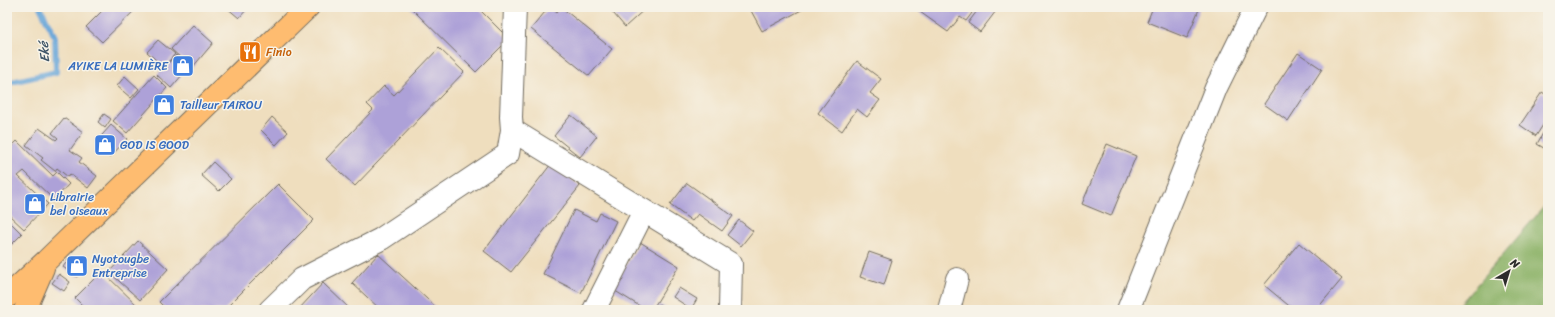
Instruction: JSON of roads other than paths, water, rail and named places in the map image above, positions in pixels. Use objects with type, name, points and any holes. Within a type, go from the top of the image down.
[{"type":"main road","points":[[7,297],[308,7]]},
{"type":"main road","points":[[25,310],[46,261]]},
{"type":"street","points":[[270,310],[302,279],[381,239],[508,154],[512,130],[511,117],[515,7]]},
{"type":"street","points":[[1128,310],[1216,88],[1256,7]]},
{"type":"street","points":[[512,130],[731,264],[730,310]]},
{"type":"street","points":[[594,310],[644,211]]},
{"type":"street","points":[[949,310],[957,279]]},
{"type":"waterway","name":"Eké","points":[[7,83],[56,72],[55,37],[40,7]]},
{"type":"place","name":"Finio","points":[[250,52]]},
{"type":"place","name":"AYIKE LA LUMIÈRE","points":[[183,66]]},
{"type":"place","name":"Tailleur TAIROU","points":[[164,105]]},
{"type":"place","name":"GOD IS GOOD","points":[[105,145]]},
{"type":"place","name":"Librairie bel oiseaux","points":[[35,204]]},
{"type":"place","name":"Nyotougbe Entreprise","points":[[77,266]]}]
